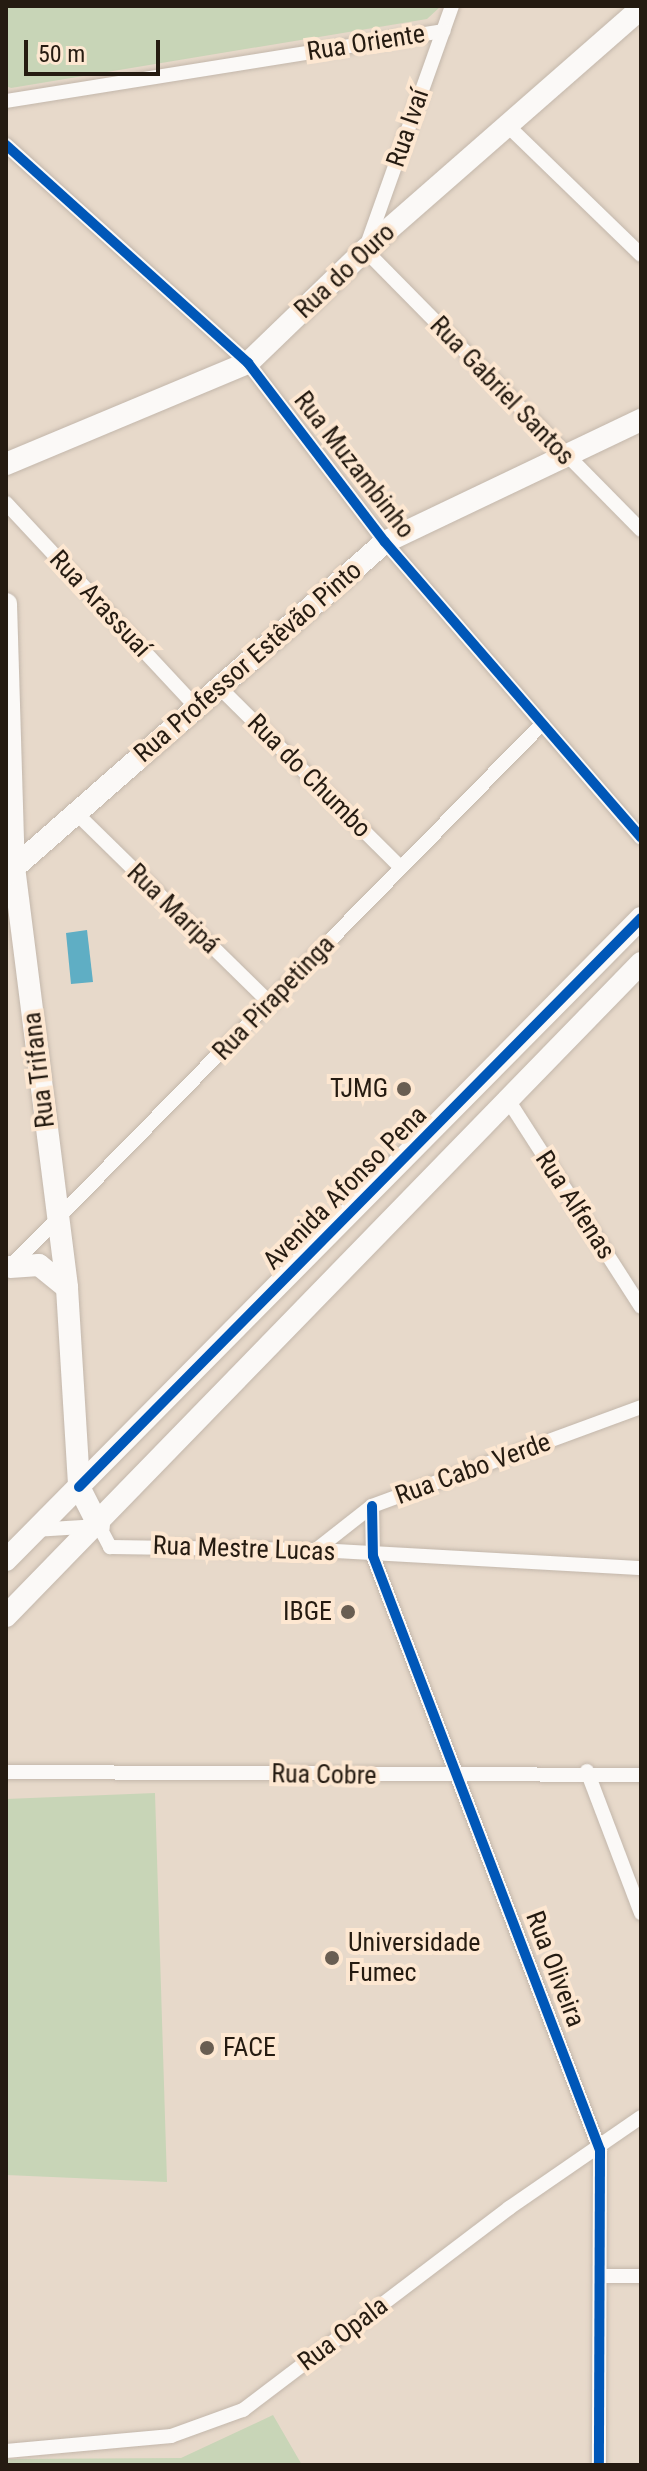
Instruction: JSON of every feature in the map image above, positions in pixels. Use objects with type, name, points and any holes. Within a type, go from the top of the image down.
[{"type":"street","name":"Rua Ivaí","points":[[365,250],[452,6]]},
{"type":"street","name":"Rua do Ouro","points":[[6,464],[248,363],[365,250],[641,8]]},
{"type":"street","name":"Rua Oriente","points":[[6,101],[443,31]]},
{"type":"street","points":[[508,126],[641,255]]},
{"type":"street","name":"Rua Muzambinho","points":[[6,145],[248,363],[385,542],[641,838]]},
{"type":"street","name":"Rua Gabriel Santos","points":[[365,250],[563,455],[641,530]]},
{"type":"street","name":"Rua Professor Estêvão Pinto","points":[[10,871],[385,542],[641,420]]},
{"type":"street","name":"Rua Arassuaí","points":[[6,503],[195,706]]},
{"type":"street","name":"Rua Trifana","points":[[6,604],[10,871],[67,1288],[79,1487]]},
{"type":"street","name":"Rua do Chumbo","points":[[218,686],[399,866]]},
{"type":"street","name":"Rua Pirapetinga","points":[[8,1269],[57,1216],[271,1004],[399,866],[542,724]]},
{"type":"street","name":"Rua Maripá","points":[[76,813],[271,1004]]},
{"type":"street","name":"Avenida Afonso Pena","points":[[6,1560],[641,918]]},
{"type":"street","name":"Avenida Afonso Pena","points":[[6,1616],[99,1526],[350,1261],[510,1103],[641,963]]},
{"type":"street","name":"Rua Alfenas","points":[[510,1103],[641,1307]]},
{"type":"street","points":[[326,1234],[350,1261]]},
{"type":"street","points":[[8,1269],[39,1265],[67,1288]]},
{"type":"street","name":"Rua Cabo Verde","points":[[316,1550],[372,1506],[641,1407]]},
{"type":"street","name":"Rua Mestre Lucas","points":[[79,1487],[110,1547],[316,1550],[373,1556],[641,1568]]},
{"type":"street","name":"Rua Oliveira","points":[[372,1506],[373,1556],[600,2150],[599,2465]]},
{"type":"street","points":[[34,1530],[99,1526]]},
{"type":"street","points":[[587,1771],[641,1913]]},
{"type":"street","name":"Rua Cobre","points":[[6,1772],[459,1777],[587,1771],[641,1775]]},
{"type":"street","name":"Rua Opala","points":[[6,2451],[171,2436],[243,2410],[509,2208],[600,2150],[641,2117]]},
{"type":"street","points":[[602,2276],[641,2276]]},
{"type":"green space","points":[[6,6],[441,6],[427,19],[11,88],[6,86]]},
{"type":"green space","points":[[155,1793],[167,2182],[6,2175],[6,1799]]},
{"type":"green space","points":[[273,2415],[302,2465],[6,2465],[6,2459],[181,2458]]},
{"type":"water","points":[[87,930],[93,982],[71,984],[66,933]]},
{"type":"cycle path","points":[[6,145],[248,363],[385,542],[641,838]]},
{"type":"cycle path","points":[[79,1487],[641,918]]},
{"type":"cycle path","points":[[372,1506],[373,1556],[600,2150],[599,2465]]},
{"type":"place","name":"TJMG","points":[[404,1089]]},
{"type":"place","name":"IBGE","points":[[348,1612]]},
{"type":"place","name":"Universidade Fumec","points":[[332,1958]]},
{"type":"place","name":"FACE","points":[[207,2048]]}]
